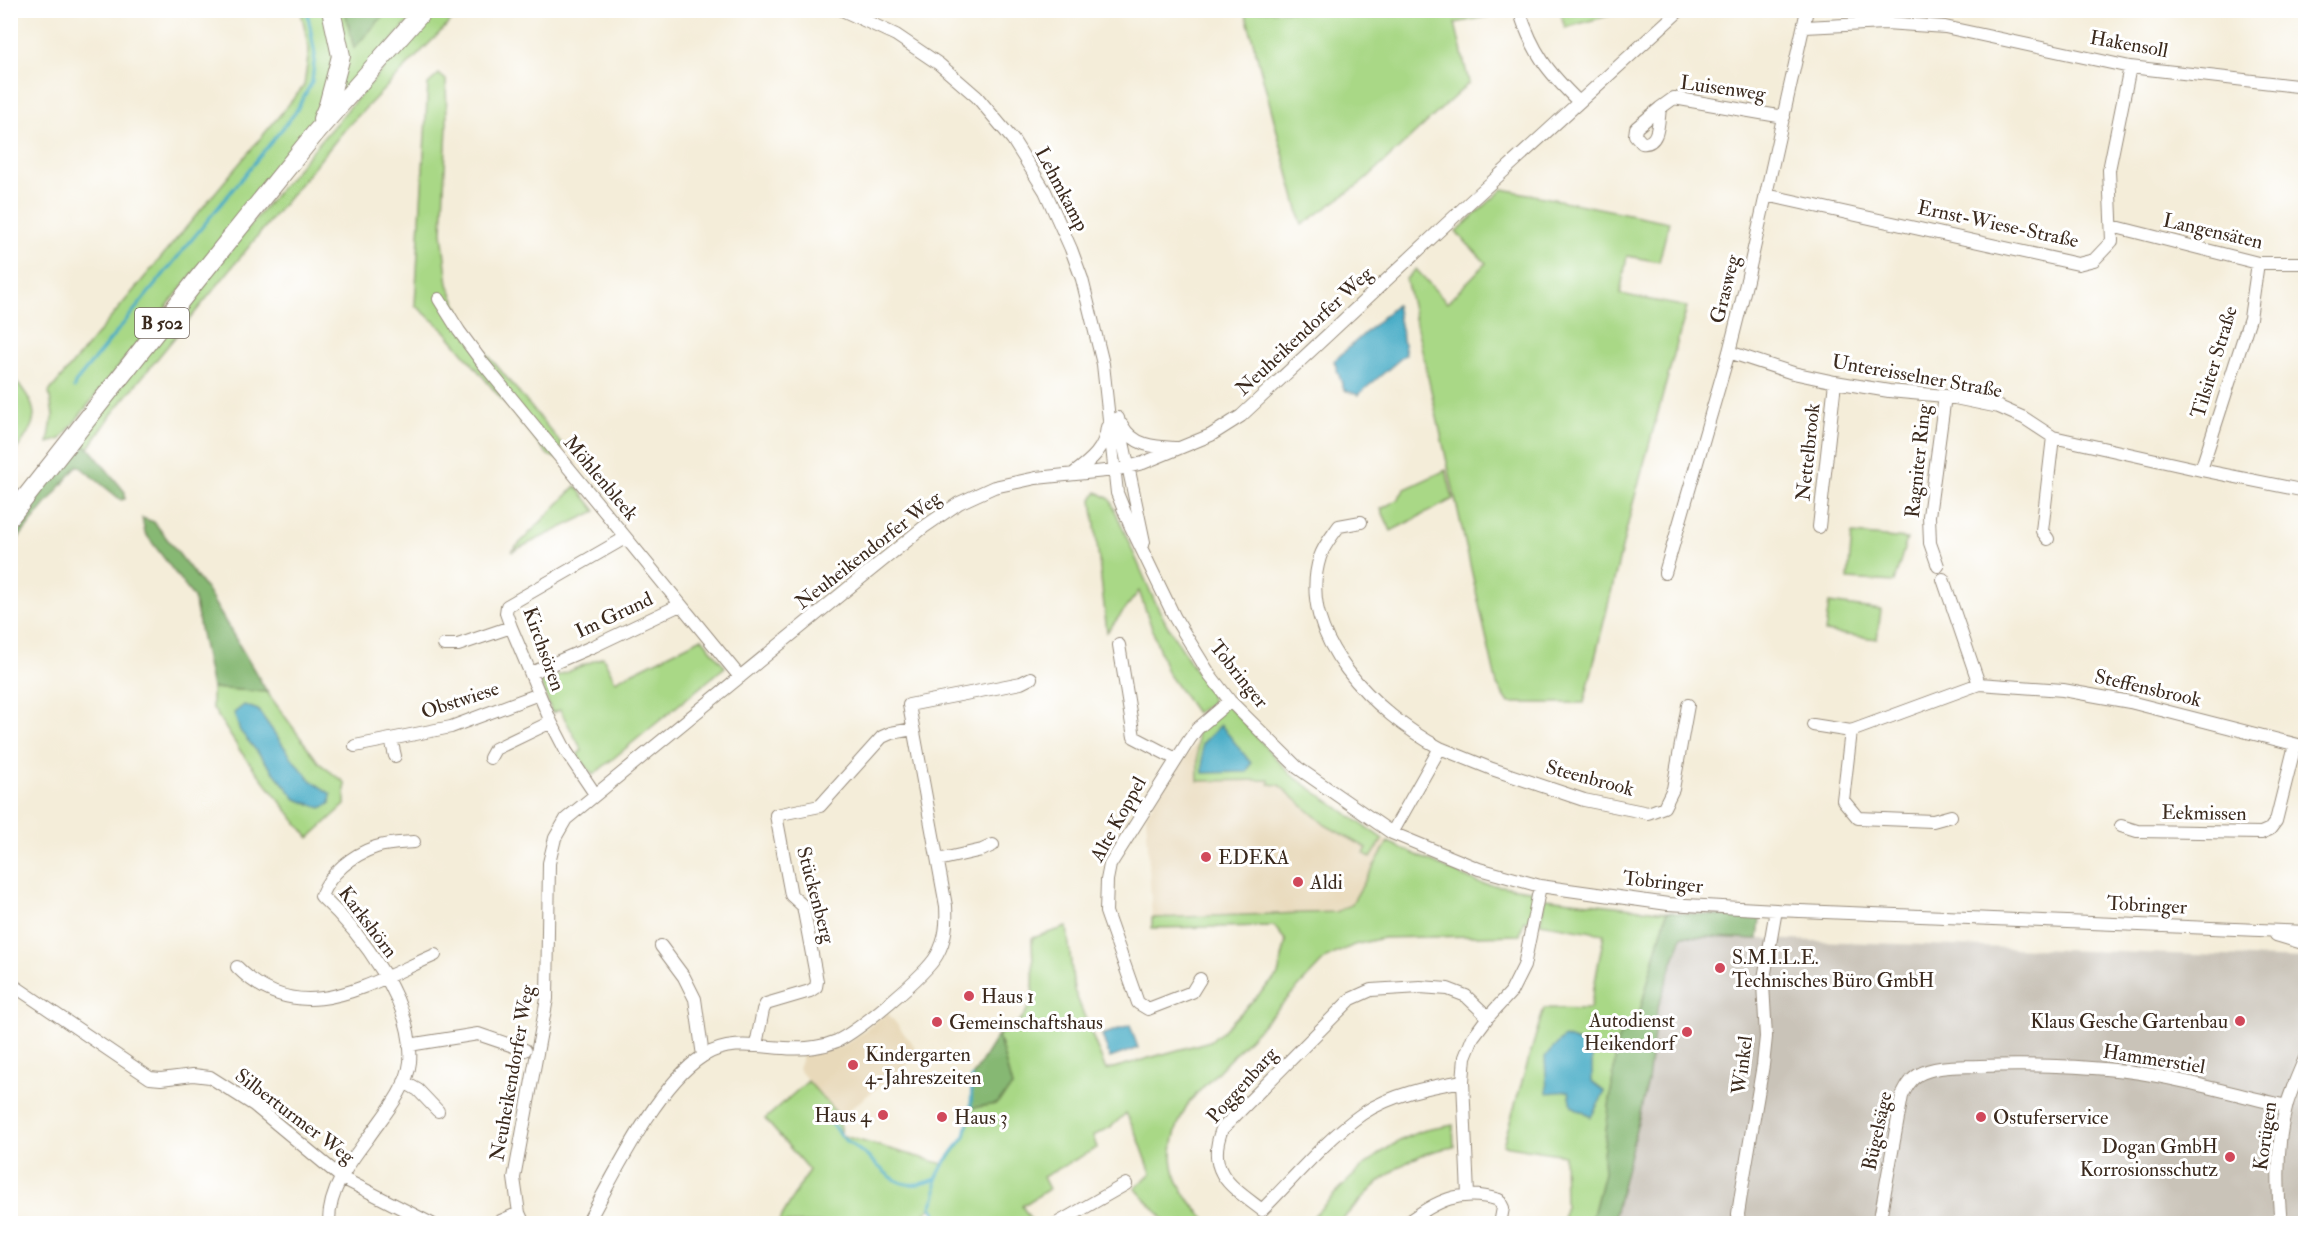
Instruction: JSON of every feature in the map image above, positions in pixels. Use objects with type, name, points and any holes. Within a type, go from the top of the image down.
[{"type":"highway","points":[[317,131],[328,105],[341,56],[331,10]]},
{"type":"highway","name":"B 502","points":[[10,517],[195,281],[317,131],[424,10]]},
{"type":"street","name":"Lehmkamp","points":[[842,10],[896,35],[939,64],[977,97],[1013,140],[1045,191],[1071,249],[1090,308],[1113,416]]},
{"type":"street","points":[[1519,10],[1527,34],[1547,69],[1579,102]]},
{"type":"street","name":"Neuheikendorfer Weg","points":[[521,1218],[514,1178],[547,999],[549,863],[555,838],[566,819],[924,527],[958,503],[994,487],[1036,478],[1130,467],[1183,449],[1241,416],[1680,10]]},
{"type":"street","name":"Grasweg","points":[[1665,573],[1729,352],[1807,10]]},
{"type":"street","name":"Hakensoll","points":[[1804,27],[1885,23],[1945,27],[2130,67],[2306,87]]},
{"type":"street","name":"Ernst-Wiese-Straße","points":[[1766,195],[2078,264],[2094,260],[2112,241],[2109,170],[2130,67]]},
{"type":"street","name":"Luisenweg","points":[[1660,108],[1674,98],[1784,117]]},
{"type":"street","name":"Langensäten","points":[[2112,226],[2258,264],[2306,263]]},
{"type":"street","name":"Tilsiter Straße","points":[[2201,470],[2250,318],[2258,264]]},
{"type":"street","name":"Möhlenbleek","points":[[439,299],[467,344],[740,677]]},
{"type":"street","name":"Untereisselner Straße","points":[[1729,352],[1793,373],[1835,382],[1889,391],[1945,396],[1999,407],[2024,418],[2054,436],[2201,470],[2306,491]]},
{"type":"street","name":"Nettelbrook","points":[[1820,527],[1835,382]]},
{"type":"street","name":"Ragniter Ring","points":[[1938,566],[1930,543],[1929,516],[1945,396]]},
{"type":"street","points":[[1113,416],[1130,436],[1140,443],[1183,449]]},
{"type":"street","points":[[1113,416],[1130,467]]},
{"type":"street","points":[[1113,416],[1115,470]]},
{"type":"street","points":[[1072,475],[1102,447],[1113,416]]},
{"type":"street","points":[[2048,539],[2042,531],[2054,436]]},
{"type":"street","name":"Tobringer","points":[[1130,467],[1138,517],[1150,567]]},
{"type":"street","name":"Tobringer","points":[[1115,470],[1117,493],[1150,567],[1189,642],[1230,701],[1298,768],[1392,833],[1479,869],[1540,886],[1668,904],[2306,932]]},
{"type":"street","name":"Steenbrook","points":[[1361,522],[1340,526],[1327,542],[1320,557],[1316,592],[1320,621],[1336,653],[1370,695],[1397,720],[1440,748],[1492,770],[1575,798],[1648,813],[1664,807],[1673,789],[1688,705]]},
{"type":"street","name":"Kirchsören","points":[[595,794],[551,722],[506,613],[507,606],[625,538]]},
{"type":"street","points":[[1943,579],[1979,684]]},
{"type":"street","name":"Im Grund","points":[[531,673],[680,605]]},
{"type":"street","points":[[444,645],[458,645],[511,627]]},
{"type":"street","points":[[1119,645],[1134,737],[1176,759]]},
{"type":"street","points":[[587,1224],[638,1132],[684,1071],[704,1056],[718,1049],[735,1045],[791,1049],[813,1048],[838,1040],[855,1030],[925,971],[938,954],[947,922],[938,860],[909,705],[1020,683],[1031,678]]},
{"type":"street","name":"Steffensbrook","points":[[1813,725],[1851,731],[1979,684],[2063,690],[2130,702],[2300,746]]},
{"type":"street","name":"Obstwiese","points":[[354,746],[451,727],[539,694]]},
{"type":"street","name":"Alte Koppel","points":[[1200,979],[1192,992],[1148,1009],[1138,1003],[1106,912],[1107,880],[1110,865],[1176,759],[1197,729],[1230,701]]},
{"type":"street","points":[[490,758],[495,749],[551,722]]},
{"type":"street","name":"Stückenberg","points":[[756,1045],[766,1004],[810,992],[816,987],[817,981],[803,906],[791,895],[776,815],[820,806],[882,737],[913,729]]},
{"type":"street","points":[[1851,731],[1843,800],[1858,818],[1933,821],[1950,816]]},
{"type":"street","points":[[391,739],[395,756]]},
{"type":"street","name":"Eekmissen","points":[[2121,826],[2137,831],[2261,833],[2270,829],[2276,820],[2300,746]]},
{"type":"street","points":[[1392,833],[1440,748]]},
{"type":"street","name":"Karkshörn","points":[[329,1224],[329,1208],[342,1178],[391,1106],[404,1082],[410,1063],[406,1025],[384,977],[360,938],[321,896],[326,883],[350,860],[377,846],[414,842]]},
{"type":"street","points":[[938,860],[982,850],[993,845]]},
{"type":"street","points":[[1468,1195],[1462,1082],[1465,1057],[1473,1037],[1511,992],[1524,966],[1540,886]]},
{"type":"street","name":"Winkel","points":[[1739,1224],[1739,1205],[1763,1065],[1766,1037],[1763,984],[1776,910]]},
{"type":"street","points":[[2261,930],[2306,944]]},
{"type":"street","points":[[661,946],[684,977],[695,999],[704,1056]]},
{"type":"street","name":"Karkshörn","points":[[237,967],[248,978],[279,996],[316,1001],[338,997],[435,955]]},
{"type":"street","name":"Silberturmer Weg","points":[[10,983],[136,1066],[150,1078],[193,1075],[210,1077],[254,1105],[342,1178],[432,1224]]},
{"type":"street","name":"Poggenbarg","points":[[1462,1082],[1430,1086],[1399,1096],[1364,1113],[1344,1127],[1263,1210],[1234,1188],[1222,1175],[1216,1156],[1216,1144],[1222,1129],[1351,999],[1371,990],[1420,987],[1448,989],[1466,996],[1488,1017]]},
{"type":"street","points":[[409,1045],[478,1034],[525,1050]]},
{"type":"street","name":"Korügen","points":[[2281,1224],[2278,1166],[2286,1106],[2306,1056]]},
{"type":"street","name":"Hammerstiel","points":[[2013,1065],[2125,1071],[2286,1106]]},
{"type":"street","name":"Bügelsäge","points":[[1879,1224],[1902,1096],[1915,1076],[1941,1068],[2013,1065]]},
{"type":"street","points":[[404,1082],[418,1090],[438,1111]]},
{"type":"street","points":[[1056,1224],[1126,1184]]},
{"type":"street","points":[[1405,1224],[1430,1205],[1450,1197],[1468,1195],[1486,1196],[1499,1200],[1503,1208],[1500,1224]]},
{"type":"street","points":[[494,1224],[521,1218]]},
{"type":"shaded area","points":[[1197,742],[1198,781],[1269,780],[1325,825],[1367,848],[1364,853],[1371,858],[1383,839],[1388,842],[1351,905],[1336,912],[1152,918],[1146,815],[1166,782]]},
{"type":"shaded area","points":[[1682,936],[2305,959],[2305,1223],[1613,1224],[1648,1081],[1657,1010]]},
{"type":"shaded area","name":"Kindergarten 4-Jahreszeiten","points":[[887,1012],[915,1047],[910,1062],[840,1117],[798,1069],[803,1055],[840,1047],[853,1040]]},
{"type":"green space","points":[[301,11],[327,11],[334,56],[324,101],[302,137],[61,439],[48,443],[53,415],[49,392],[304,86],[309,50]]},
{"type":"green space","points":[[336,11],[345,11],[354,48],[386,12],[383,11],[418,11],[331,110]]},
{"type":"green space","points":[[345,11],[387,12],[354,48]]},
{"type":"green space","points":[[435,11],[461,11],[346,128],[112,414],[89,448],[75,442],[297,170]]},
{"type":"green space","points":[[1245,11],[1511,11],[1455,23],[1469,83],[1364,181],[1302,225]]},
{"type":"green space","points":[[1560,11],[1616,11],[1617,13],[1565,28]]},
{"type":"green space","points":[[439,74],[446,80],[447,125],[442,232],[448,284],[468,331],[561,443],[560,460],[548,455],[445,331],[415,305],[428,84]]},
{"type":"green space","points":[[1503,189],[1669,222],[1659,262],[1627,256],[1620,294],[1687,307],[1632,507],[1584,703],[1509,703],[1497,685],[1406,279],[1416,269],[1447,303],[1486,263],[1456,232]]},
{"type":"green space","points":[[16,381],[31,403],[34,412],[31,428],[11,457],[11,387]]},
{"type":"green space","points":[[75,442],[89,448],[125,492],[125,499],[121,500],[78,465],[11,547],[10,528]]},
{"type":"green space","points":[[1446,470],[1453,499],[1391,531],[1381,509],[1397,500],[1405,489]]},
{"type":"green space","points":[[576,486],[596,511],[511,552]]},
{"type":"green space","points":[[1097,492],[1110,499],[1154,600],[1210,693],[1212,702],[1196,713],[1167,672],[1139,591],[1107,632],[1092,499]]},
{"type":"green space","points":[[142,518],[154,522],[206,589],[267,692],[212,688],[194,598],[145,533]]},
{"type":"green space","points":[[1852,534],[1907,539],[1894,582],[1848,579]]},
{"type":"green space","points":[[1829,603],[1881,610],[1877,639],[1825,632]]},
{"type":"green space","points":[[702,638],[725,667],[593,775],[577,755],[582,750],[560,710],[552,713],[540,681],[542,672],[551,668],[555,677],[603,657],[615,681]]},
{"type":"green space","points":[[212,688],[267,692],[319,763],[345,783],[345,805],[309,838],[241,752],[212,707]]},
{"type":"green space","points":[[1227,704],[1290,774],[1383,839],[1371,858],[1364,853],[1367,848],[1325,825],[1279,785],[1269,784],[1269,780],[1198,781],[1197,729]]},
{"type":"green space","points":[[1388,842],[1478,883],[1537,891],[1531,921],[1524,920],[1520,935],[1383,938],[1354,945],[1326,958],[1189,1102],[1180,1120],[1174,1137],[1173,1167],[1185,1195],[1210,1223],[1167,1223],[1135,1188],[1151,1173],[1126,1113],[1111,1127],[1093,1136],[1097,1148],[1043,1177],[1049,1189],[1022,1206],[1033,1223],[943,1223],[931,1207],[917,1223],[778,1223],[809,1170],[765,1119],[808,1081],[840,1117],[840,1135],[943,1164],[965,1136],[971,1108],[996,1104],[1012,1087],[998,1035],[1022,1018],[1031,1000],[1033,990],[1032,938],[1067,927],[1074,990],[1106,1070],[1210,1041],[1221,1033],[1278,975],[1286,941],[1274,926],[1152,928],[1152,918],[1336,912],[1351,905]]},
{"type":"green space","points":[[1545,898],[1667,912],[1638,1018],[1618,1038],[1603,1154],[1604,1173],[1591,1223],[1563,1223],[1564,1155],[1503,1145],[1544,1008],[1590,1009],[1604,934],[1540,923]]},
{"type":"green space","points":[[1667,912],[1760,918],[1758,939],[1682,936],[1657,1010],[1648,1081],[1613,1223],[1591,1223],[1604,1173],[1603,1154],[1618,1038],[1638,1018]]},
{"type":"green space","points":[[998,1035],[1012,1087],[996,1104],[971,1108],[972,1077]]},
{"type":"green space","points":[[1453,1125],[1454,1147],[1422,1155],[1398,1168],[1377,1184],[1339,1223],[1307,1223],[1344,1184],[1385,1149],[1421,1131]]},
{"type":"water","points":[[1396,305],[1406,354],[1358,395],[1344,390],[1334,361]]},
{"type":"water","points":[[244,705],[258,710],[295,762],[312,781],[331,794],[330,804],[321,808],[296,799],[240,731],[234,713]]},
{"type":"water","points":[[1221,725],[1251,763],[1247,772],[1203,773],[1202,744]]},
{"type":"water","points":[[1130,1025],[1138,1048],[1110,1058],[1102,1035]]},
{"type":"water","points":[[1564,1037],[1592,1047],[1592,1082],[1605,1092],[1591,1117],[1572,1106],[1569,1091],[1547,1093],[1545,1057]]},
{"type":"waterway","points":[[74,388],[75,383],[295,113],[312,82],[315,54],[307,10]]},
{"type":"waterway","points":[[943,1224],[931,1207],[936,1195],[936,1179],[943,1165],[965,1136],[971,1108],[972,1077]]},
{"type":"waterway","points":[[828,1116],[843,1138],[895,1180],[912,1185],[936,1179]]},
{"type":"place","name":"EDEKA","points":[[1206,857]]},
{"type":"place","name":"Aldi","points":[[1298,882]]},
{"type":"place","name":"S.M.I.L.E. Technisches Büro GmbH","points":[[1720,968]]},
{"type":"place","name":"Haus 1","points":[[969,996]]},
{"type":"place","name":"Klaus Gesche Gartenbau","points":[[2240,1021]]},
{"type":"place","name":"Gemeinschaftshaus","points":[[937,1022]]},
{"type":"place","name":"Autodienst Heikendorf","points":[[1687,1032]]},
{"type":"place","name":"Kindergarten 4-Jahreszeiten","points":[[853,1065]]},
{"type":"place","name":"Haus 4","points":[[883,1115]]},
{"type":"place","name":"Haus 3","points":[[942,1117]]},
{"type":"place","name":"Ostuferservice","points":[[1981,1117]]},
{"type":"place","name":"Dogan GmbH Korrosionsschutz","points":[[2230,1157]]}]
